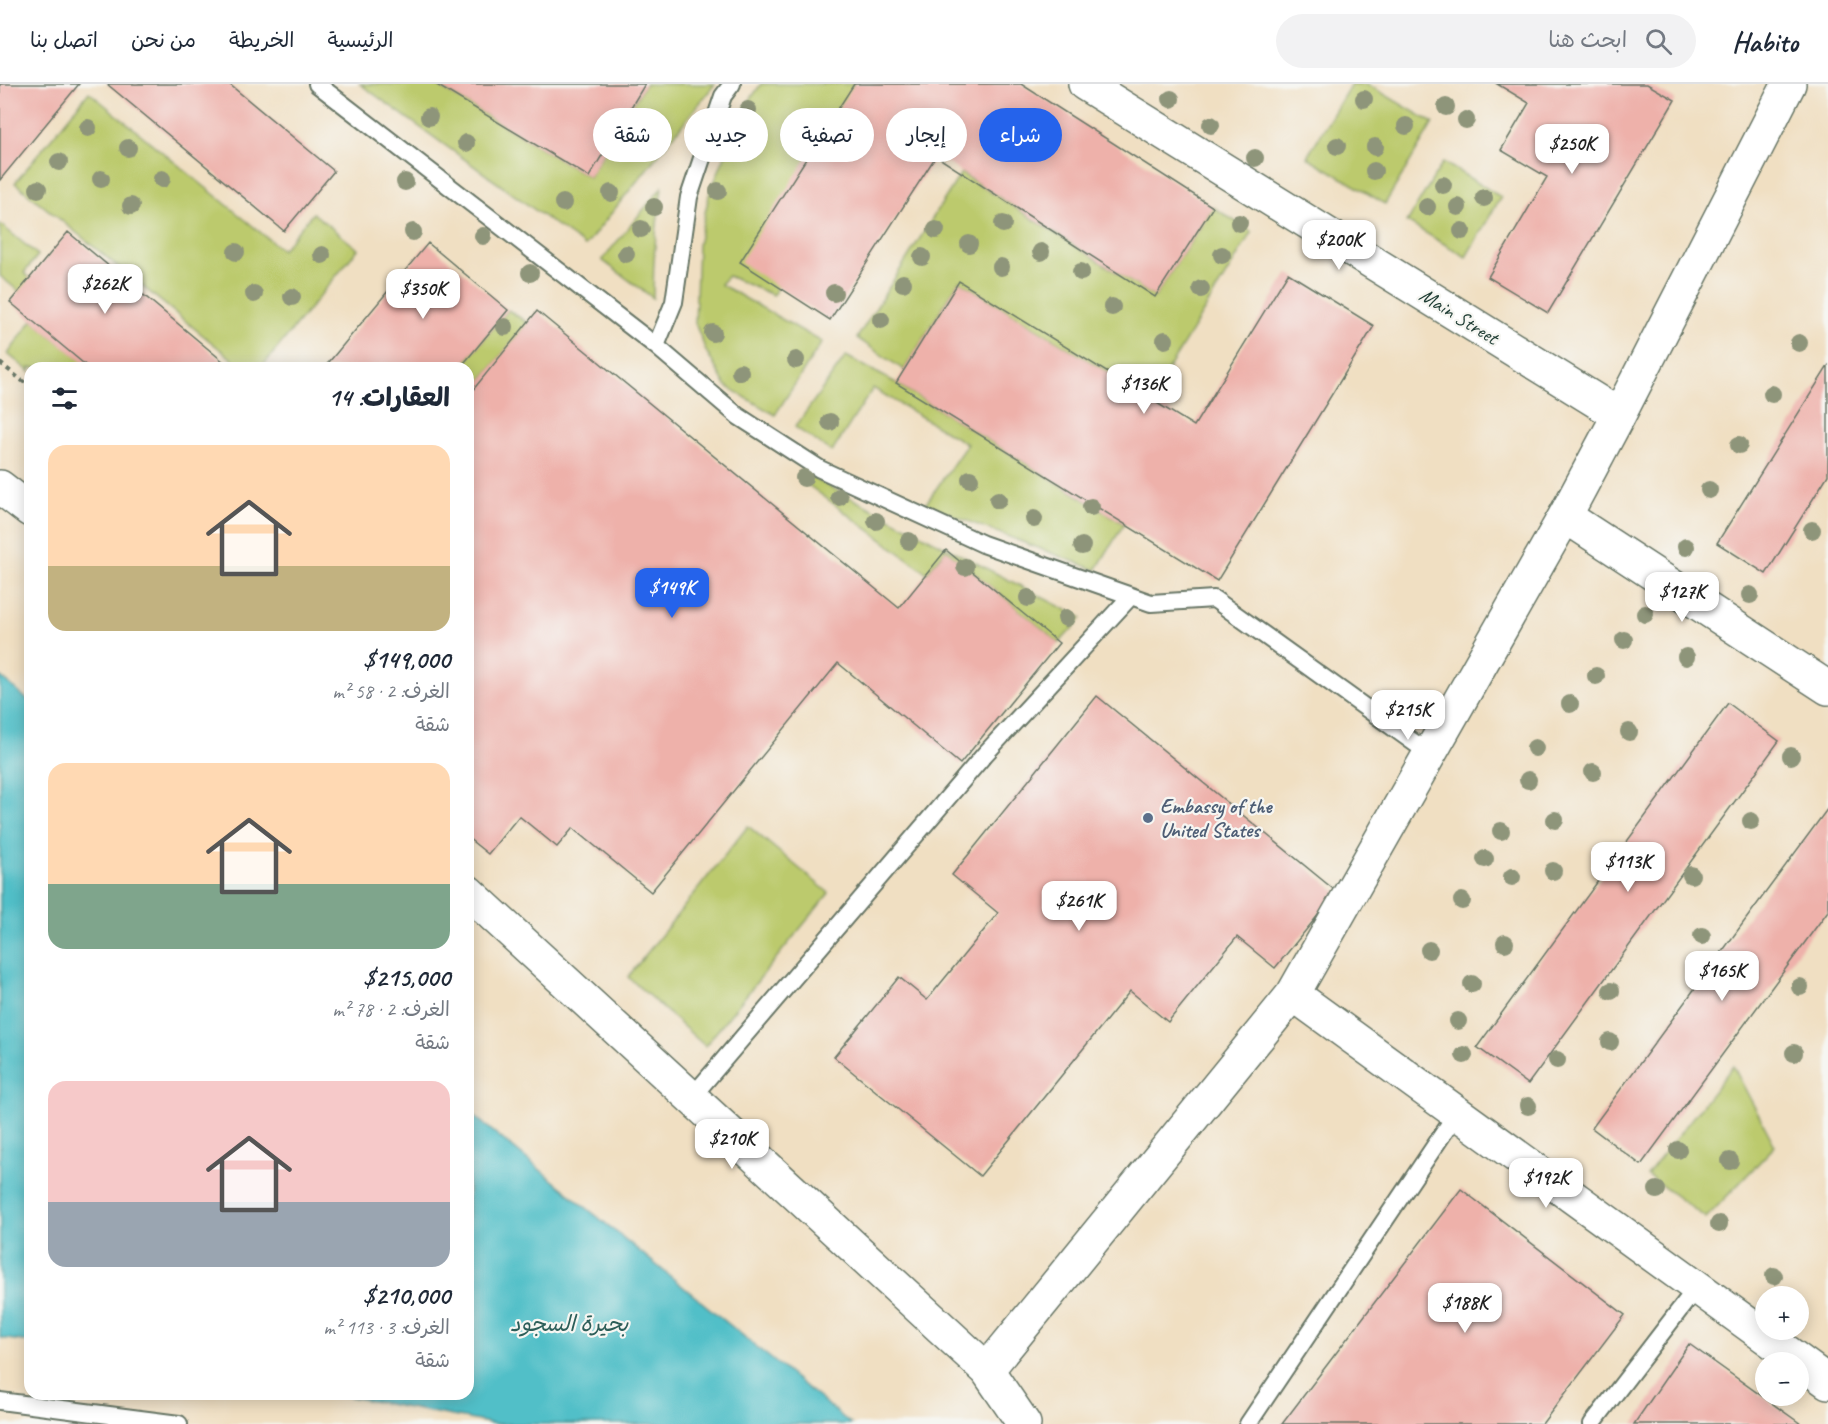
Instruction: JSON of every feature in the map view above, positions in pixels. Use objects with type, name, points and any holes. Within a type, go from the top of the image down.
[{"type":"street","name":"Main Street","points":[[1085,84],[1619,415]]},
{"type":"street","points":[[987,1370],[1293,994],[1565,516],[1789,84]]},
{"type":"street","points":[[0,488],[24,506]]},
{"type":"street","points":[[1565,516],[1828,688]]},
{"type":"street","points":[[474,898],[987,1370],[1024,1424]]},
{"type":"street","points":[[1293,994],[1828,1382]]},
{"type":"lane","points":[[316,84],[656,346],[738,416],[820,469],[983,544],[1151,603],[1214,599],[1430,754]]},
{"type":"lane","points":[[656,346],[674,302],[689,197],[723,96],[732,84]]},
{"type":"lane","points":[[691,1098],[985,754],[1131,596]]},
{"type":"lane","points":[[1248,1424],[1457,1113]]},
{"type":"lane","points":[[1592,1424],[1697,1287]]},
{"type":"lane","points":[[0,1401],[179,1424]]},
{"type":"path","points":[[0,363],[24,382]]},
{"type":"green space","points":[[360,84],[435,84],[589,177],[598,162],[652,162],[585,246]]},
{"type":"green space","points":[[645,84],[715,84],[696,108],[684,108],[684,123],[672,138],[672,108],[631,108]]},
{"type":"green space","points":[[761,84],[854,84],[845,108],[780,108],[780,162],[825,162],[773,295],[728,276],[720,284],[822,342],[775,415],[726,386],[706,351],[695,323],[698,245],[709,195],[722,162],[768,162],[768,108],[745,107]]},
{"type":"green space","points":[[1351,84],[1367,84],[1433,123],[1385,204],[1307,157]]},
{"type":"green space","points":[[89,92],[282,250],[313,213],[358,249],[266,362],[236,362],[15,183]]},
{"type":"green space","points":[[1443,162],[1501,197],[1466,257],[1407,222]]},
{"type":"green space","points":[[961,173],[1155,297],[1213,207],[1252,232],[1150,399],[959,281],[904,370],[857,338]]},
{"type":"green space","points":[[662,187],[655,242],[653,298],[602,260]]},
{"type":"green space","points":[[0,224],[38,255],[24,273],[48,293],[37,306],[0,276]]},
{"type":"green space","points":[[508,310],[528,323],[474,389],[474,362],[465,362]]},
{"type":"green space","points":[[32,320],[83,362],[24,362],[24,367],[8,354]]},
{"type":"green space","points":[[846,356],[896,383],[1124,524],[1096,570],[925,505],[967,444],[873,388],[832,452],[795,427]]},
{"type":"green space","points":[[805,474],[1082,618],[1059,643],[946,550],[927,573],[800,479]]},
{"type":"green space","points":[[748,826],[829,893],[705,1046],[628,977]]},
{"type":"green space","points":[[1733,1066],[1775,1146],[1706,1218],[1647,1175]]},
{"type":"water","points":[[0,676],[24,697],[24,1341],[0,1338]]},
{"type":"water","name":"بحيرة السجود","points":[[474,1116],[851,1424],[495,1424],[367,1400],[474,1400]]},
{"type":"building","points":[[0,84],[79,84],[0,180]]},
{"type":"building","points":[[107,84],[229,84],[334,171],[284,231]]},
{"type":"building","points":[[435,84],[645,84],[631,108],[593,108],[593,162],[598,162],[589,177]]},
{"type":"building","points":[[854,84],[1021,84],[1058,108],[979,108],[979,162],[1062,162],[1062,110],[1213,207],[1155,297],[945,162],[967,162],[967,108],[886,108],[886,162],[932,162],[830,320],[740,262],[804,162],[874,162],[874,108],[839,108]]},
{"type":"building","points":[[1497,84],[1647,84],[1675,100],[1548,313],[1488,277],[1547,177],[1501,150],[1529,103]]},
{"type":"building","points":[[68,232],[224,362],[82,362],[10,302]]},
{"type":"building","points":[[428,243],[508,310],[465,362],[329,362]]},
{"type":"building","points":[[1288,273],[1374,326],[1217,581],[896,383],[959,281],[1194,426]]},
{"type":"building","points":[[537,311],[899,608],[946,550],[1059,643],[960,764],[838,663],[651,892],[573,828],[557,847],[519,816],[488,854],[474,843],[474,389]]},
{"type":"building","points":[[1828,366],[1828,475],[1766,574],[1717,543]]},
{"type":"building","points":[[1097,696],[1337,892],[1275,968],[1237,937],[1168,1022],[1130,991],[980,1176],[834,1057],[899,977],[927,1000],[998,913],[952,875]]},
{"type":"building","points":[[1728,703],[1779,741],[1528,1084],[1477,1047]]},
{"type":"building","points":[[1828,808],[1828,911],[1641,1165],[1592,1128]]},
{"type":"building","points":[[1461,1189],[1625,1315],[1542,1424],[1282,1424]]},
{"type":"building","points":[[1689,1344],[1755,1391],[1755,1406],[1776,1406],[1801,1424],[1634,1424]]},
{"type":"place","name":"Embassy of the United States","points":[[1148,818]]}]
